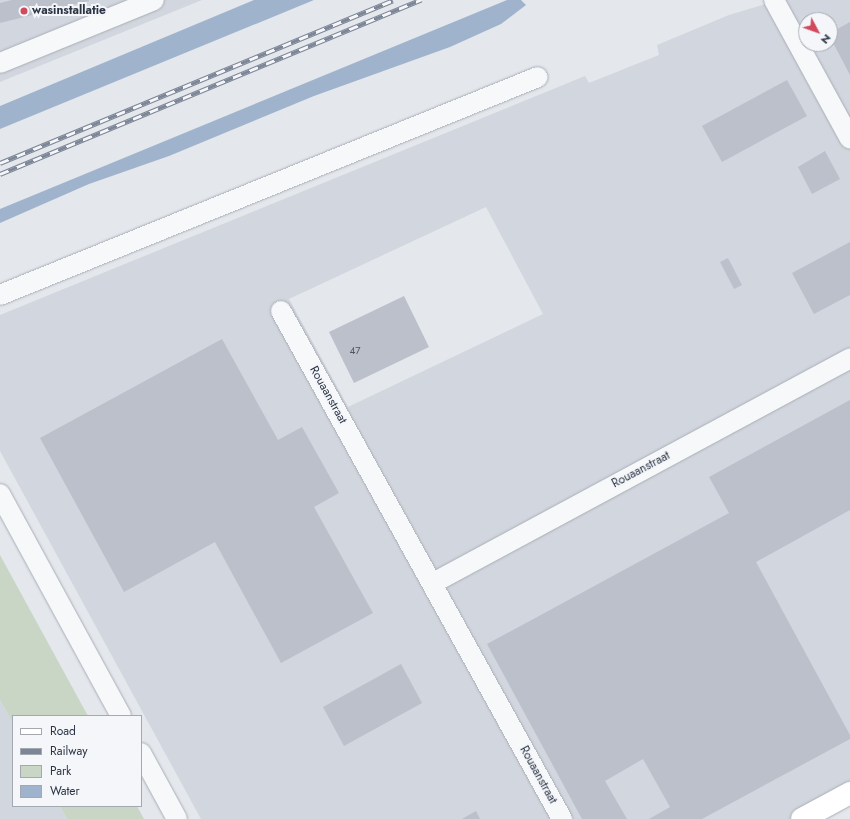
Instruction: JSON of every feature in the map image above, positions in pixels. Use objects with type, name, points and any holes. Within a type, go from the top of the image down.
[{"type":"main road","points":[[802,819],[850,793]]},
{"type":"street","points":[[0,63],[154,0]]},
{"type":"street","points":[[775,1],[850,139]]},
{"type":"street","points":[[0,295],[538,77]]},
{"type":"street","name":"Rouaanstraat","points":[[281,311],[433,583],[562,819]]},
{"type":"street","name":"Rouaanstraat","points":[[433,583],[850,358]]},
{"type":"street","points":[[0,494],[120,715]]},
{"type":"street","points":[[142,755],[177,819]]},
{"type":"shaded area","points":[[0,0],[202,0],[0,82]]},
{"type":"shaded area","points":[[779,0],[850,0],[850,791],[798,819],[201,819],[0,451],[0,315],[585,76],[589,83],[659,55],[657,45],[729,15]],"holes":[[[486,207],[543,314],[348,407],[289,299]]]},
{"type":"shaded area","points":[[0,700],[12,721],[12,807],[61,807],[67,819],[0,819]]},
{"type":"green space","points":[[0,555],[87,715],[12,715],[12,721],[0,700]]},
{"type":"green space","points":[[61,807],[138,807],[144,819],[67,819]]},
{"type":"water","points":[[254,0],[314,0],[0,129],[0,106]]},
{"type":"water","points":[[507,0],[521,0],[526,5],[501,24],[450,47],[314,96],[169,156],[89,184],[0,223],[0,209]]},
{"type":"building","name":"wasinstallatie","points":[[12,0],[89,1],[0,23],[0,3]]},
{"type":"building","points":[[850,22],[850,75],[838,52],[838,29]]},
{"type":"building","points":[[787,80],[807,116],[722,162],[702,126]]},
{"type":"building","points":[[825,151],[840,179],[812,194],[798,167]]},
{"type":"building","points":[[850,242],[850,295],[814,314],[792,273]]},
{"type":"building","points":[[728,258],[742,285],[734,289],[720,262]]},
{"type":"building","points":[[404,296],[429,347],[354,383],[329,332]]},
{"type":"building","points":[[222,339],[278,440],[302,427],[339,493],[314,507],[373,613],[281,663],[215,542],[124,592],[40,438]]},
{"type":"building","points":[[850,400],[850,510],[756,562],[850,735],[850,739],[702,819],[649,819],[670,807],[643,759],[605,781],[627,819],[582,819],[487,644],[729,513],[709,477]]},
{"type":"building","points":[[401,664],[422,703],[344,746],[323,707]]},
{"type":"building","points":[[476,811],[480,819],[462,819]]},
{"type":"railway","points":[[0,163],[393,0]]},
{"type":"railway","points":[[0,174],[421,0]]},
{"type":"place","name":"wasinstallatie","points":[[24,11]]}]
